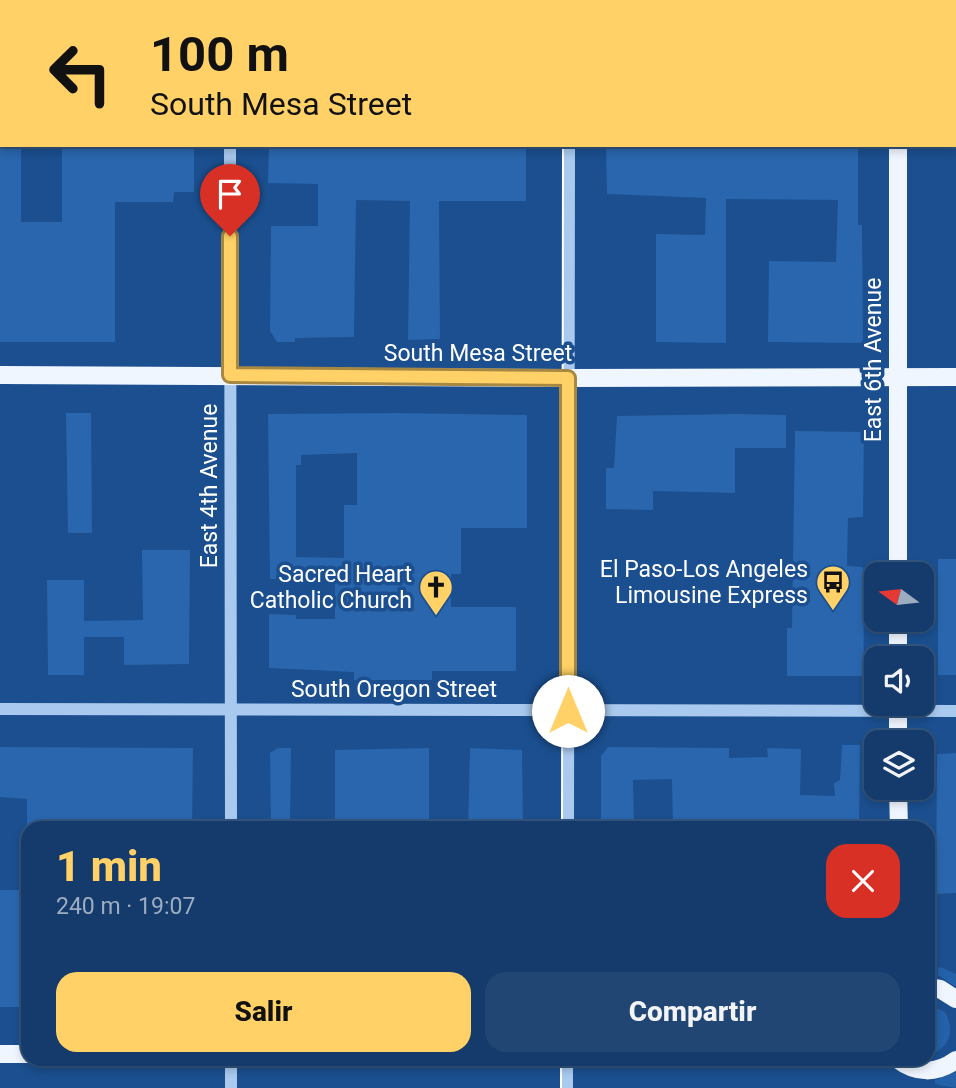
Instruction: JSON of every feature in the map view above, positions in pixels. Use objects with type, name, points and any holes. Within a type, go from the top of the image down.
[{"type":"main road","name":"East 6th Avenue","points":[[898,147],[898,562]]},
{"type":"main road","name":"South Mesa Street","points":[[0,375],[956,377]]},
{"type":"main road","points":[[898,800],[899,821]]},
{"type":"main road","points":[[935,987],[956,999]]},
{"type":"main road","points":[[0,1054],[21,1054]]},
{"type":"main road","points":[[907,1066],[922,1071],[936,1070],[956,1060]]},
{"type":"street","name":"East 4th Avenue","points":[[230,147],[231,821]]},
{"type":"street","points":[[568,821],[569,147]]},
{"type":"street","name":"South Oregon Street","points":[[0,709],[568,711],[864,707]]},
{"type":"street","name":"South Oregon Street","points":[[934,709],[956,711]]},
{"type":"street","points":[[230,1066],[231,1088]]},
{"type":"street","points":[[567,1066],[567,1088]]},
{"type":"shaded area","points":[[938,968],[956,974],[956,987],[938,975]]},
{"type":"shaded area","points":[[935,1007],[945,1012],[950,1026],[949,1039],[935,1052]]},
{"type":"shaded area","points":[[956,1072],[956,1088],[935,1083],[935,1080]]},
{"type":"building","points":[[0,147],[21,147],[21,222],[62,222],[62,147],[194,147],[194,192],[174,192],[173,202],[115,202],[115,342],[0,342]]},
{"type":"building","points":[[269,147],[526,147],[526,201],[439,201],[440,339],[408,340],[410,201],[356,200],[354,337],[295,338],[295,342],[277,342],[270,331],[271,226],[318,226],[318,184],[268,183]]},
{"type":"building","points":[[606,147],[858,147],[863,343],[768,342],[769,261],[836,262],[838,200],[726,199],[726,343],[656,342],[656,234],[705,235],[706,198],[607,194]]},
{"type":"building","points":[[66,413],[91,413],[92,533],[68,533]]},
{"type":"building","points":[[268,414],[527,415],[527,528],[461,528],[461,574],[451,574],[451,607],[516,607],[516,671],[432,671],[432,680],[354,680],[354,672],[269,668],[269,614],[296,615],[296,619],[335,619],[335,575],[291,575],[291,580],[270,579]],"holes":[[[357,453],[357,505],[344,505],[344,558],[296,557],[296,465],[301,465],[301,455]]]},
{"type":"building","points":[[786,415],[786,448],[735,448],[735,493],[653,491],[653,510],[606,509],[606,468],[614,468],[617,416]]},
{"type":"building","points":[[795,431],[864,432],[863,517],[848,518],[847,566],[863,567],[864,676],[787,676],[787,628],[792,628]]},
{"type":"building","points":[[142,550],[190,550],[189,664],[124,665],[124,637],[84,637],[84,675],[48,675],[47,580],[84,580],[84,621],[143,620]]},
{"type":"building","points":[[938,559],[956,559],[956,675],[938,675]]},
{"type":"building","points":[[842,745],[860,745],[859,821],[673,821],[672,779],[633,780],[634,821],[601,821],[601,756],[608,747],[729,748],[729,758],[768,757],[767,748],[801,749],[800,795],[835,796],[834,783],[840,780]]},
{"type":"building","points":[[0,747],[193,748],[192,821],[27,821],[27,799],[0,797]]},
{"type":"building","points":[[278,748],[291,748],[290,821],[271,821],[270,753]]},
{"type":"building","points":[[429,748],[429,821],[335,821],[335,750]]},
{"type":"building","points":[[470,748],[522,750],[523,821],[468,821]]},
{"type":"building","points":[[956,753],[956,893],[936,894],[937,754]]},
{"type":"building","points":[[0,890],[21,890],[21,1007],[0,1007]]},
{"type":"tram line","points":[[562,821],[563,147]]},
{"type":"tram line","points":[[561,1066],[561,1088]]},
{"type":"place","name":"El Paso-Los Angeles Limousine Express","points":[[833,612]]},
{"type":"place","name":"Sacred Heart Catholic Church","points":[[436,617]]},
{"type":"route","points":[[230,236],[230,375],[568,378],[568,711]]}]
